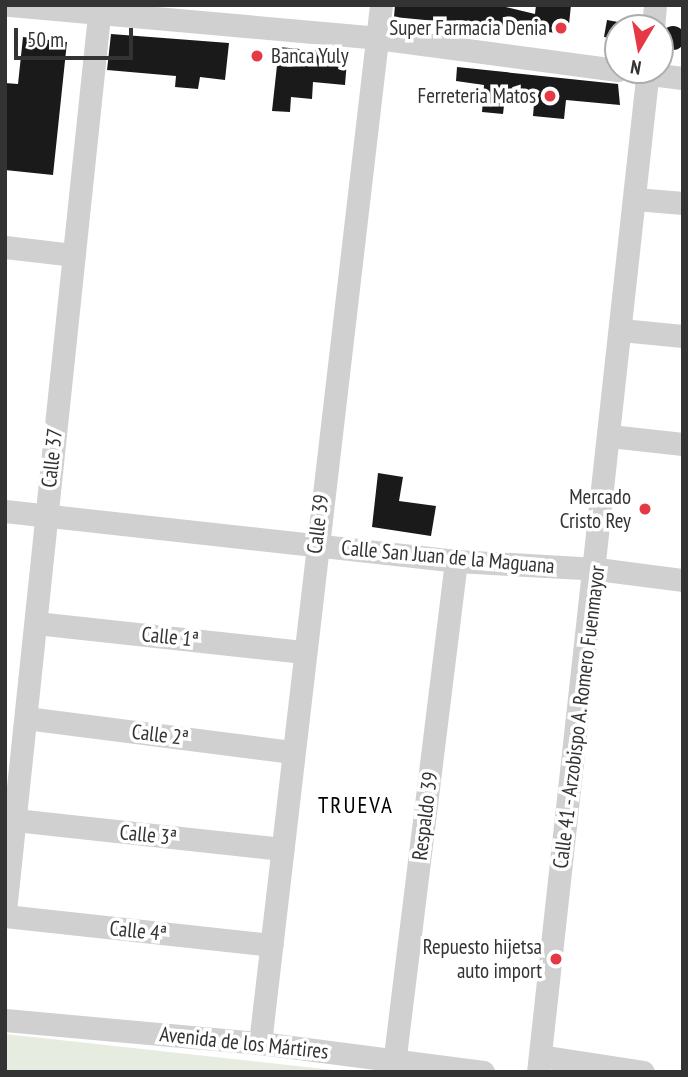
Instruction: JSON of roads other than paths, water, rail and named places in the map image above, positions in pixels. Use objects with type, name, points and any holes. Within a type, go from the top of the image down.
[{"type":"street","points":[[10,5],[100,10],[377,38],[604,68]]},
{"type":"street","name":"Calle 39","points":[[260,1043],[315,545],[381,5]]},
{"type":"street","name":"Calle 37","points":[[5,914],[100,10]]},
{"type":"street","name":"Calle 41 - Arzobispo A. Romero Fuenmayor","points":[[539,1064],[597,569],[647,84]]},
{"type":"street","points":[[635,200],[683,204]]},
{"type":"street","points":[[5,247],[73,255]]},
{"type":"street","points":[[621,330],[683,336]]},
{"type":"street","points":[[610,436],[683,444]]},
{"type":"street","name":"Calle San Juan de la Maguana","points":[[5,511],[456,561],[597,569],[683,580]]},
{"type":"street","name":"Respaldo 39","points":[[394,1066],[456,561]]},
{"type":"street","name":"Calle 1ª","points":[[36,623],[304,652]]},
{"type":"street","name":"Calle 2ª","points":[[26,718],[293,752]]},
{"type":"street","name":"Calle 3ª","points":[[15,820],[282,849]]},
{"type":"street","name":"Calle 4ª","points":[[5,914],[271,945]]},
{"type":"street","name":"Avenida de los Mártires","points":[[5,1020],[260,1043],[394,1066],[483,1072]]},
{"type":"street","points":[[539,1064],[643,1072]]},
{"type":"place","name":"Super Farmacia Denia","points":[[561,28]]},
{"type":"place","name":"Banca Yuly","points":[[257,56]]},
{"type":"place","name":"Ferreteria Matos","points":[[550,96]]},
{"type":"place","name":"Mercado Cristo Rey","points":[[645,509]]},
{"type":"place","name":"Repuesto hijetsa auto import","points":[[556,959]]},
{"type":"district","name":"TRUEVA","points":[[356,805]]}]
